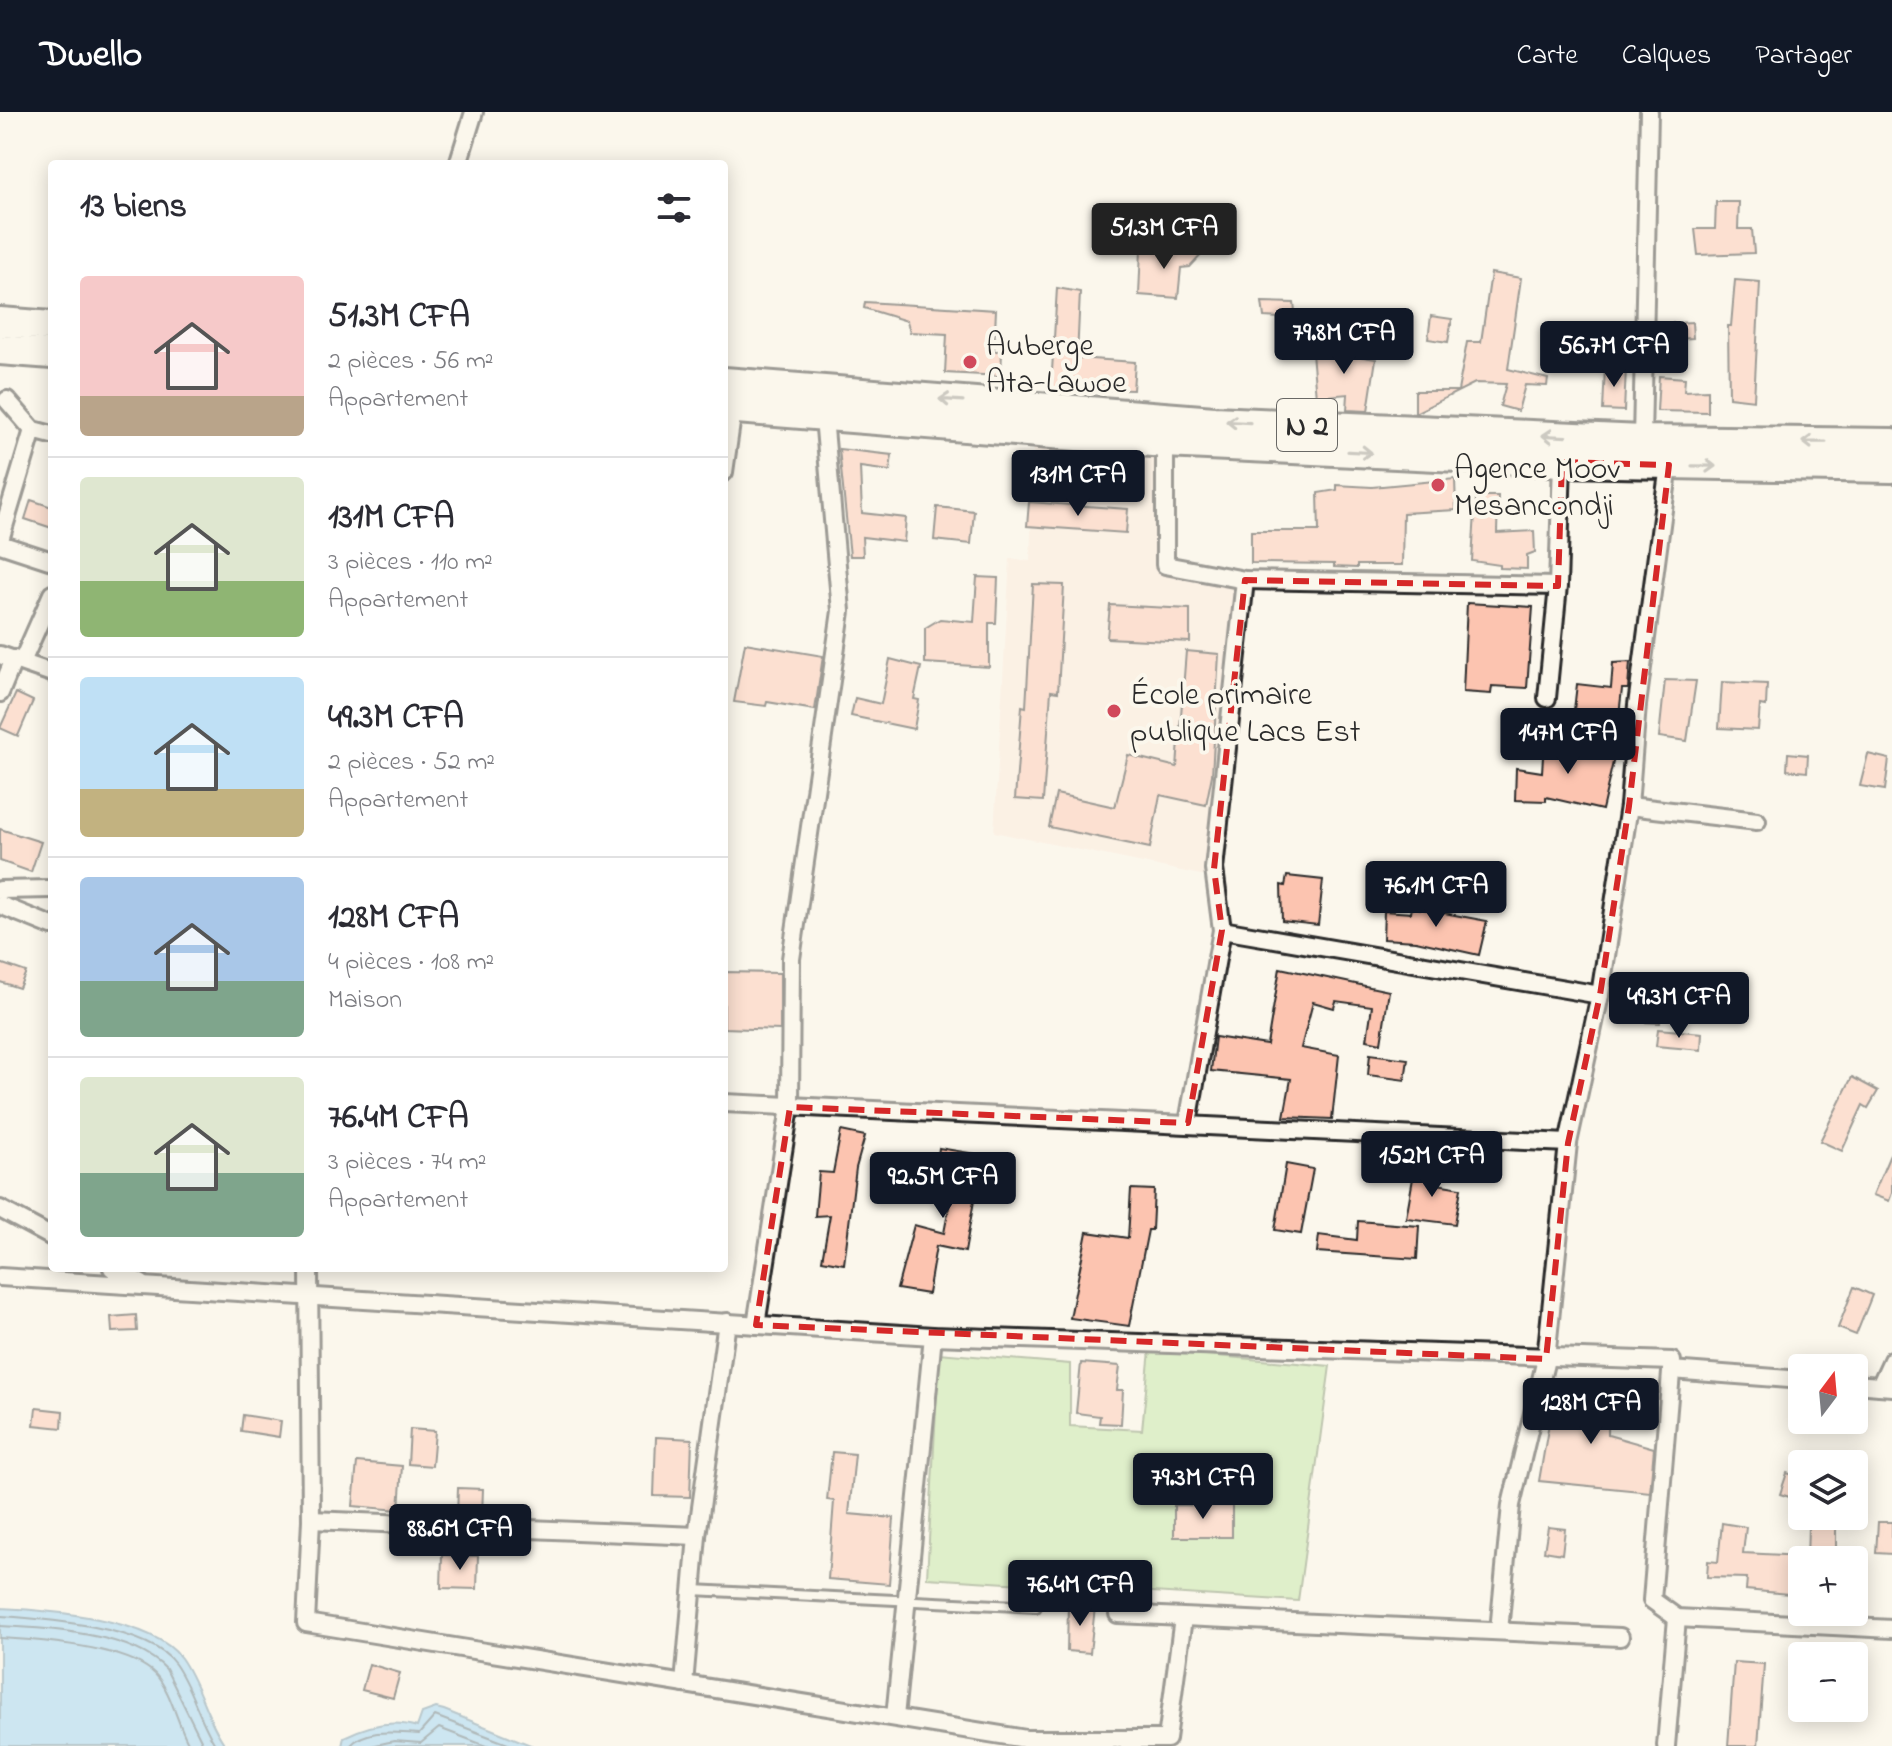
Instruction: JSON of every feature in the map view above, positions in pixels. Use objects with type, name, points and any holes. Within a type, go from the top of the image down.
[{"type":"highway","points":[[0,322],[48,326]]},
{"type":"highway","points":[[0,350],[48,354]]},
{"type":"highway","name":"N 2","points":[[728,400],[1642,440],[1892,443]]},
{"type":"highway","name":"N 2","points":[[728,400],[824,417],[1165,443],[1562,462],[1892,468]]},
{"type":"street","points":[[459,160],[474,112]]},
{"type":"street","points":[[1642,440],[1649,112]]},
{"type":"street","points":[[7,400],[33,430],[48,434]]},
{"type":"street","points":[[756,1325],[790,1107],[791,959],[841,611],[824,417]]},
{"type":"street","points":[[33,430],[0,542],[48,560]]},
{"type":"street","points":[[1165,443],[1165,565],[1245,580],[1558,586]]},
{"type":"street","points":[[1547,698],[1558,586],[1562,462]]},
{"type":"street","points":[[1499,1631],[1511,1505],[1546,1359],[1568,1143],[1600,995],[1629,806],[1637,705],[1669,465]]},
{"type":"street","points":[[1188,1123],[1222,930],[1214,869],[1245,580]]},
{"type":"street","points":[[0,693],[12,659],[48,600]]},
{"type":"street","points":[[12,659],[48,672]]},
{"type":"street","points":[[1629,806],[1757,821]]},
{"type":"street","points":[[0,890],[48,889]]},
{"type":"street","points":[[0,905],[48,924]]},
{"type":"street","points":[[1222,930],[1600,995]]},
{"type":"street","points":[[728,1103],[1568,1143]]},
{"type":"street","points":[[0,1209],[48,1235]]},
{"type":"street","points":[[119,1272],[149,1288]]},
{"type":"street","points":[[309,1272],[311,1520],[306,1623],[1040,1740],[1167,1739],[1183,1618]]},
{"type":"street","points":[[0,1277],[933,1336],[1672,1361],[1652,1600],[1677,1618],[1892,1629]]},
{"type":"street","points":[[684,1684],[697,1536],[727,1322]]},
{"type":"street","points":[[895,1717],[933,1336]]},
{"type":"street","points":[[1886,1386],[1892,1360]]},
{"type":"street","points":[[1671,1370],[1788,1379]]},
{"type":"street","points":[[311,1520],[697,1536]]},
{"type":"street","points":[[1118,1614],[1620,1637]]},
{"type":"street","points":[[1666,1746],[1677,1618]]},
{"type":"lane","points":[[692,1590],[1036,1607]]},
{"type":"highlighted area","points":[[1562,462],[1669,465],[1629,806],[1600,995],[1568,1143],[1546,1359],[756,1325],[790,1107],[1188,1123],[1222,930],[1214,869],[1245,580],[1558,586]]},
{"type":"shaded area","name":"École primaire publique Lacs Est","points":[[1034,446],[1156,458],[1165,570],[1238,590],[1210,877],[994,832],[1010,558],[1030,561]]},
{"type":"green space","points":[[1150,1350],[1330,1366],[1298,1601],[927,1578],[939,1353],[1070,1364],[1070,1426],[1142,1430]]},
{"type":"water","points":[[0,1608],[97,1619],[123,1625],[167,1644],[188,1668],[213,1725],[226,1746],[0,1746]]},
{"type":"water","points":[[436,1708],[533,1746],[342,1746],[344,1737],[370,1727],[398,1724],[417,1727],[422,1713]]},
{"type":"building","points":[[1716,202],[1739,202],[1738,229],[1752,229],[1754,253],[1698,255],[1695,229],[1715,229]]},
{"type":"building","points":[[1141,249],[1205,251],[1190,267],[1181,268],[1178,298],[1139,295]]},
{"type":"building","points":[[1491,273],[1521,278],[1508,369],[1548,379],[1547,386],[1525,385],[1518,411],[1500,406],[1506,384],[1475,383],[1415,413],[1415,391],[1458,391],[1467,342],[1481,342]]},
{"type":"building","points":[[1735,280],[1760,282],[1754,400],[1729,397],[1728,326],[1731,326]]},
{"type":"building","points":[[1057,288],[1080,292],[1077,358],[1135,362],[1133,390],[1051,388]]},
{"type":"building","points":[[865,302],[996,310],[994,351],[1002,351],[1001,376],[945,373],[947,334],[910,332],[907,321],[864,308]]},
{"type":"building","points":[[1262,302],[1294,303],[1296,319],[1264,317]]},
{"type":"building","points":[[1431,316],[1452,319],[1448,342],[1428,339]]},
{"type":"building","points":[[1692,322],[1693,338],[1661,340],[1660,324]]},
{"type":"building","points":[[1334,341],[1352,343],[1350,355],[1376,359],[1368,411],[1347,410],[1348,394],[1316,397],[1312,353],[1334,351]]},
{"type":"building","points":[[1605,367],[1626,368],[1624,411],[1603,410]]},
{"type":"building","points":[[1659,376],[1685,378],[1684,391],[1708,390],[1708,412],[1657,411]]},
{"type":"building","points":[[839,449],[892,455],[890,471],[860,467],[862,513],[906,518],[904,542],[862,537],[863,556],[850,556]]},
{"type":"building","points":[[1455,479],[1456,510],[1403,513],[1402,565],[1357,565],[1357,568],[1334,567],[1334,564],[1251,563],[1251,531],[1319,531],[1318,493],[1337,490],[1337,485],[1372,487]]},
{"type":"building","points":[[1476,496],[1498,496],[1497,533],[1534,531],[1535,552],[1527,555],[1527,569],[1500,568],[1500,565],[1472,561]]},
{"type":"building","points":[[31,500],[48,506],[48,527],[25,519]]},
{"type":"building","points":[[1029,502],[1128,509],[1126,533],[1027,526]]},
{"type":"building","points":[[937,507],[974,511],[971,544],[934,540]]},
{"type":"building","points":[[977,577],[998,578],[996,623],[989,623],[989,667],[925,663],[925,628],[940,619],[974,622]]},
{"type":"building","points":[[1033,584],[1064,585],[1058,692],[1051,691],[1043,801],[1015,799],[1022,706],[1026,707]]},
{"type":"building","points":[[1467,603],[1533,607],[1527,688],[1492,686],[1491,694],[1463,692]]},
{"type":"building","points":[[1110,605],[1190,609],[1190,642],[1107,638]]},
{"type":"building","points":[[745,643],[823,656],[815,710],[767,702],[766,706],[734,702]]},
{"type":"building","points":[[1186,651],[1219,654],[1212,775],[1206,805],[1160,795],[1150,848],[1049,827],[1056,794],[1115,807],[1128,755],[1177,767]]},
{"type":"building","points":[[890,659],[921,667],[914,699],[919,700],[914,729],[851,716],[855,698],[881,704]]},
{"type":"building","points":[[1630,662],[1628,689],[1622,689],[1619,715],[1574,710],[1577,684],[1611,688],[1613,663]]},
{"type":"building","points":[[1665,680],[1696,681],[1687,741],[1659,737]]},
{"type":"building","points":[[1722,682],[1767,684],[1766,706],[1760,705],[1758,730],[1719,728]]},
{"type":"building","points":[[16,693],[33,701],[18,736],[0,728]]},
{"type":"building","points":[[1544,742],[1616,749],[1602,810],[1546,797],[1546,801],[1515,800],[1516,768],[1542,772]]},
{"type":"building","points":[[1788,753],[1808,755],[1807,772],[1787,770]]},
{"type":"building","points":[[1868,754],[1889,759],[1885,790],[1860,786]]},
{"type":"building","points":[[0,829],[41,842],[31,872],[0,861]]},
{"type":"building","points":[[1287,876],[1323,880],[1318,925],[1282,921],[1281,885],[1285,886]]},
{"type":"building","points":[[1412,907],[1487,921],[1479,955],[1416,941],[1383,939],[1384,911],[1411,913]]},
{"type":"building","points":[[0,963],[26,972],[19,988],[0,982]]},
{"type":"building","points":[[1280,968],[1389,991],[1381,1043],[1367,1040],[1372,1006],[1336,1001],[1334,1008],[1313,1002],[1301,1048],[1339,1055],[1332,1119],[1284,1117],[1291,1079],[1211,1071],[1215,1037],[1267,1045]]},
{"type":"building","points":[[728,972],[780,973],[780,1030],[728,1028]]},
{"type":"building","points":[[1645,986],[1662,986],[1660,1023],[1643,1022]]},
{"type":"building","points":[[1658,1029],[1702,1033],[1701,1050],[1656,1046]]},
{"type":"building","points":[[1370,1054],[1408,1059],[1405,1080],[1368,1075]]},
{"type":"building","points":[[1852,1077],[1878,1091],[1868,1108],[1863,1105],[1842,1151],[1820,1141]]},
{"type":"building","points":[[841,1131],[865,1136],[856,1168],[844,1264],[822,1260],[830,1215],[815,1216],[819,1172],[833,1173]]},
{"type":"building","points":[[939,1148],[982,1155],[965,1252],[936,1246],[928,1294],[897,1289],[914,1225],[944,1233],[954,1181],[935,1178]]},
{"type":"building","points":[[1892,1150],[1892,1193],[1889,1201],[1873,1195]]},
{"type":"building","points":[[1286,1164],[1313,1169],[1301,1234],[1275,1230]]},
{"type":"building","points":[[1415,1167],[1433,1170],[1431,1183],[1461,1188],[1455,1224],[1406,1218]]},
{"type":"building","points":[[1131,1189],[1154,1190],[1152,1230],[1148,1230],[1129,1326],[1070,1318],[1087,1232],[1128,1238]]},
{"type":"building","points":[[1358,1221],[1419,1226],[1417,1259],[1317,1252],[1319,1235],[1357,1240]]},
{"type":"building","points":[[1854,1287],[1872,1295],[1856,1335],[1838,1328]]},
{"type":"building","points":[[136,1315],[137,1331],[112,1332],[111,1317]]},
{"type":"building","points":[[1081,1363],[1120,1366],[1117,1390],[1123,1390],[1121,1424],[1099,1423],[1100,1416],[1076,1413]]},
{"type":"building","points":[[1555,1388],[1609,1389],[1608,1435],[1654,1448],[1650,1492],[1539,1481]]},
{"type":"building","points":[[36,1408],[63,1411],[62,1428],[34,1425]]},
{"type":"building","points":[[243,1415],[281,1421],[279,1437],[241,1431]]},
{"type":"building","points":[[410,1429],[435,1431],[432,1466],[408,1464]]},
{"type":"building","points":[[656,1437],[692,1439],[690,1497],[654,1496]]},
{"type":"building","points":[[832,1452],[855,1454],[849,1514],[894,1518],[889,1584],[828,1579],[834,1501],[827,1500]]},
{"type":"building","points":[[357,1462],[402,1466],[399,1510],[353,1506]]},
{"type":"building","points":[[1787,1473],[1788,1473],[1788,1497],[1780,1494]]},
{"type":"building","points":[[458,1488],[483,1489],[482,1516],[457,1515]]},
{"type":"building","points":[[1174,1505],[1232,1506],[1232,1537],[1174,1537]]},
{"type":"building","points":[[1878,1522],[1892,1522],[1892,1554],[1876,1553]]},
{"type":"building","points":[[1722,1523],[1746,1527],[1743,1553],[1788,1555],[1788,1594],[1746,1590],[1747,1578],[1707,1577],[1708,1561],[1718,1562]]},
{"type":"building","points":[[1548,1527],[1565,1529],[1562,1554],[1544,1551]]},
{"type":"building","points":[[1808,1530],[1836,1530],[1836,1546],[1807,1546]]},
{"type":"building","points":[[442,1555],[478,1556],[477,1589],[441,1588]]},
{"type":"building","points":[[1068,1604],[1095,1607],[1090,1653],[1067,1651]]},
{"type":"building","points":[[1734,1662],[1764,1664],[1758,1746],[1728,1746]]},
{"type":"building","points":[[369,1664],[400,1673],[393,1698],[362,1690]]},
{"type":"place","name":"Auberge Ata-Lawoe","points":[[970,362]]},
{"type":"place","name":"Agence Moov Mesancondji","points":[[1438,485]]},
{"type":"place","name":"École primaire publique Lacs Est","points":[[1114,711]]}]
